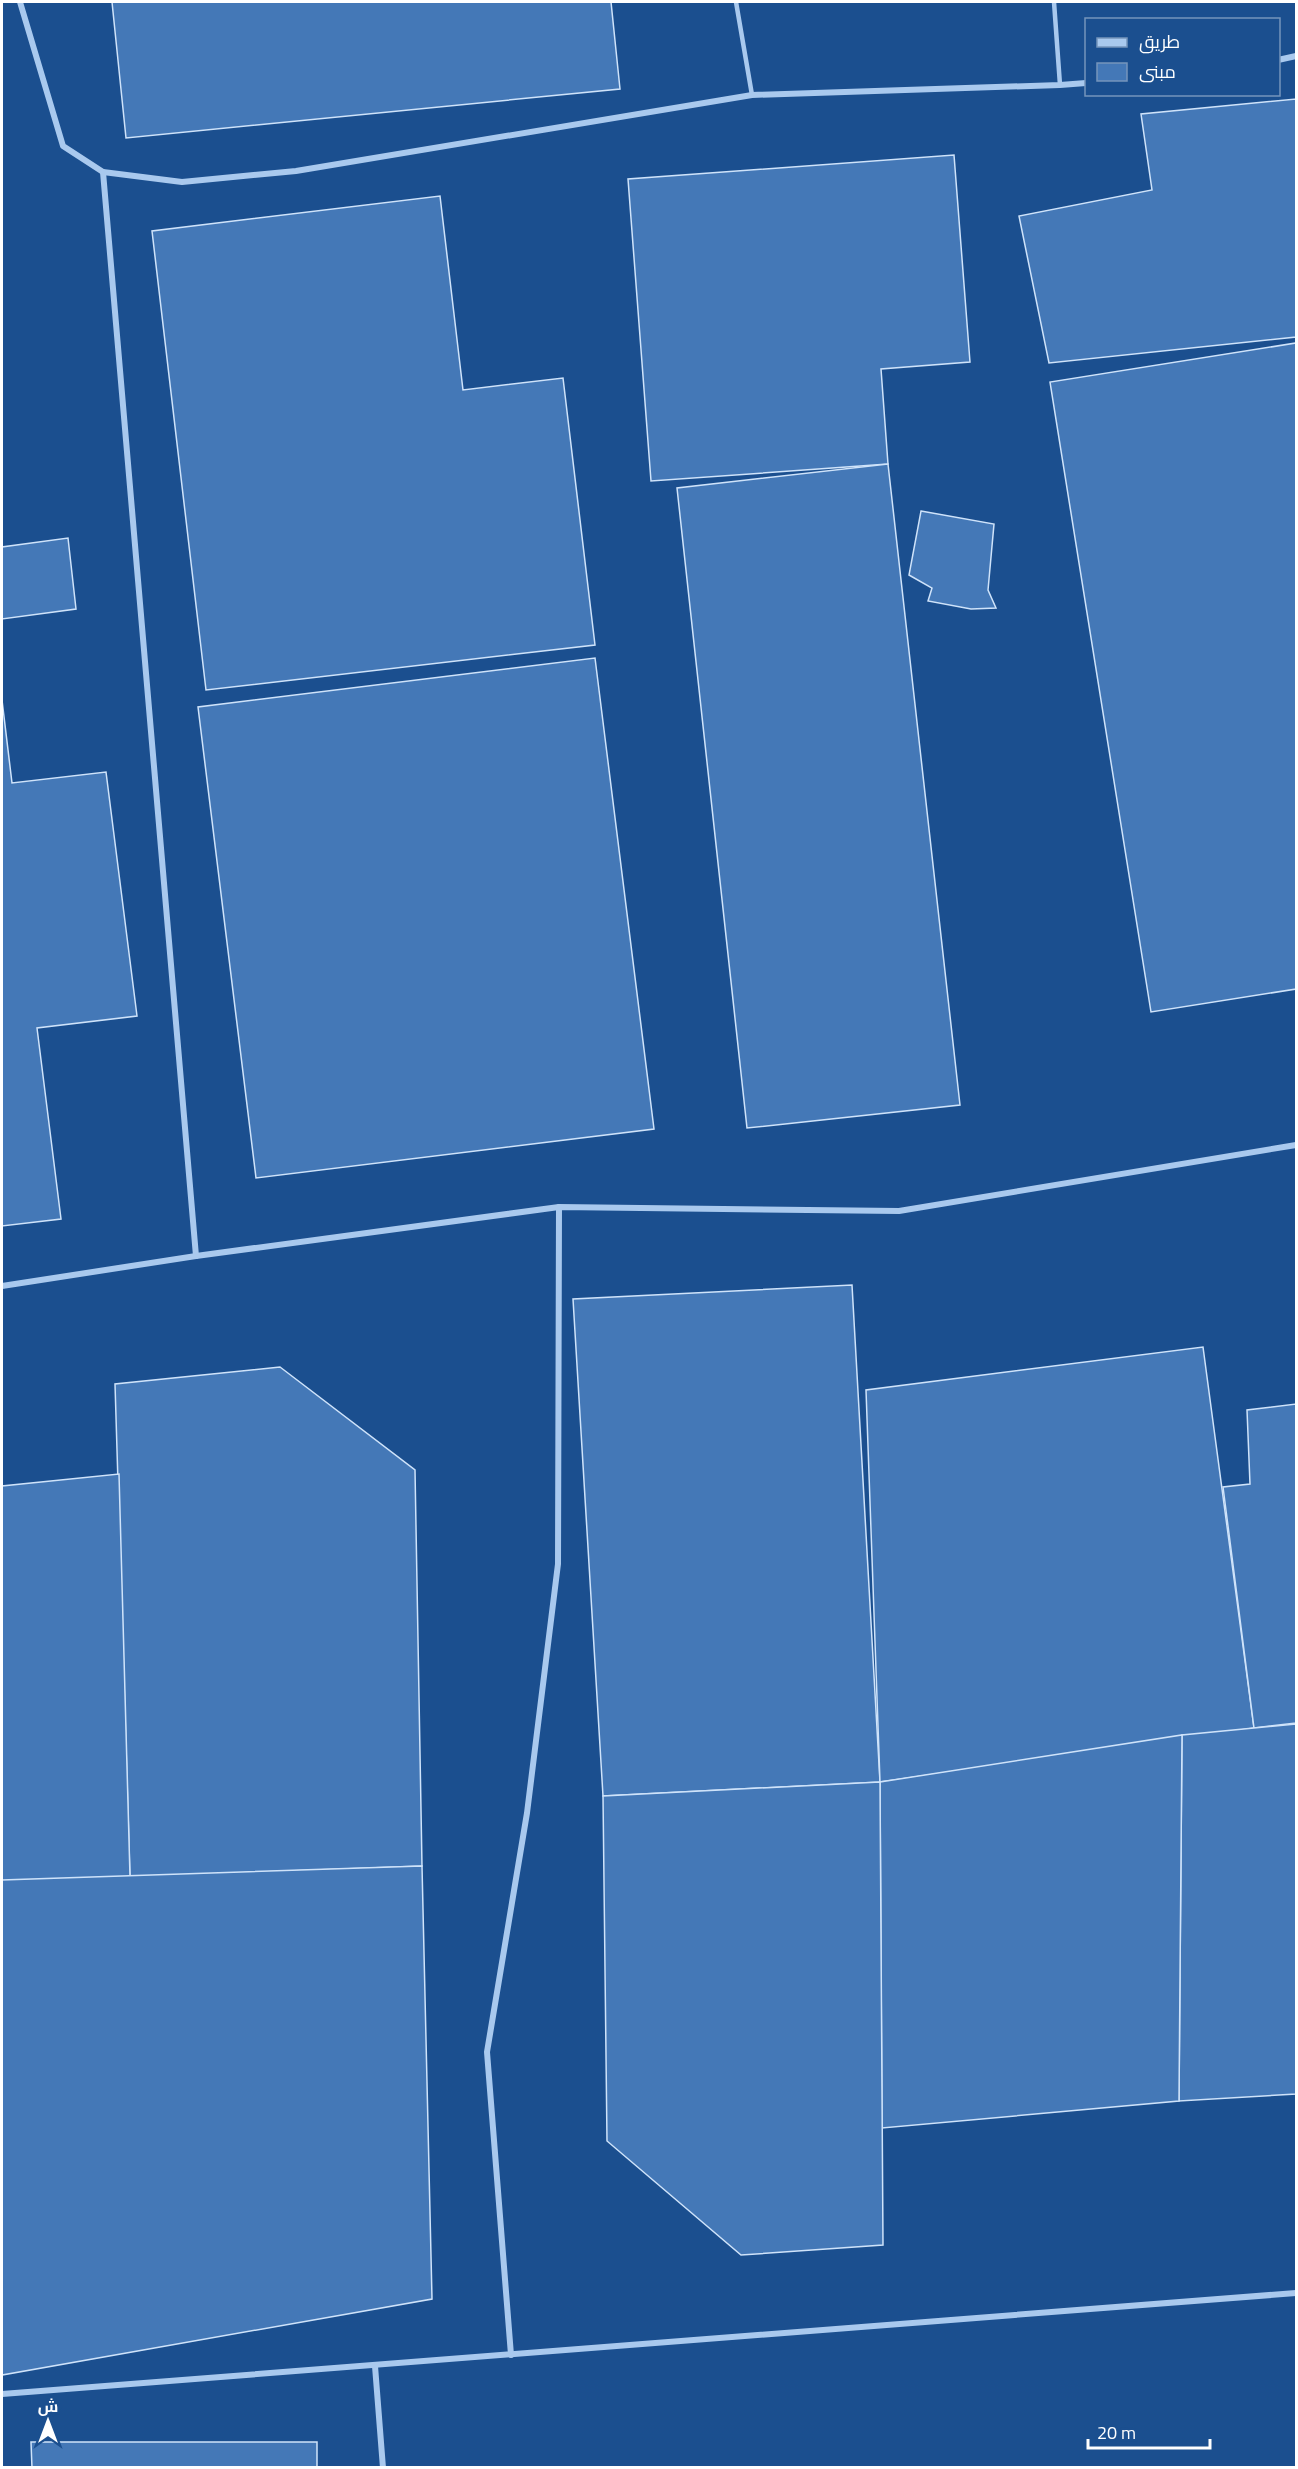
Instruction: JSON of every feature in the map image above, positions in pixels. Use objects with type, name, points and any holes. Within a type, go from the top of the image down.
[{"type":"street","points":[[20,2],[63,146],[103,172],[182,182],[296,171],[752,95],[1060,85],[1085,82]]},
{"type":"street","points":[[1280,60],[1296,56]]},
{"type":"street","points":[[103,172],[196,1256]]},
{"type":"street","points":[[2,1286],[196,1256],[559,1207],[899,1211],[1296,1145]]},
{"type":"street","points":[[511,2355],[487,2052],[527,1813],[558,1564],[559,1207]]},
{"type":"street","points":[[2,2394],[1296,2293]]},
{"type":"street","points":[[375,2366],[383,2468]]},
{"type":"lane","points":[[736,2],[752,95]]},
{"type":"lane","points":[[1054,2],[1060,85]]},
{"type":"building","points":[[112,2],[611,2],[620,89],[126,138]]},
{"type":"building","points":[[1296,99],[1296,337],[1049,363],[1019,216],[1152,190],[1141,114]]},
{"type":"building","points":[[954,155],[970,362],[881,369],[888,464],[651,481],[628,179]]},
{"type":"building","points":[[440,196],[463,390],[563,378],[595,645],[206,690],[152,231]]},
{"type":"building","points":[[1296,343],[1296,989],[1151,1012],[1050,382]]},
{"type":"building","points":[[888,464],[960,1105],[747,1128],[677,488]]},
{"type":"building","points":[[921,511],[994,524],[988,590],[996,608],[971,609],[928,601],[932,588],[909,575]]},
{"type":"building","points":[[68,538],[76,609],[2,619],[2,547]]},
{"type":"building","points":[[595,658],[654,1129],[256,1178],[198,707]]},
{"type":"building","points":[[2,700],[12,783],[106,772],[137,1016],[37,1028],[61,1219],[2,1226]]},
{"type":"building","points":[[852,1285],[880,1782],[603,1796],[573,1299]]},
{"type":"building","points":[[1203,1347],[1254,1728],[880,1782],[866,1390]]},
{"type":"building","points":[[280,1367],[415,1470],[422,1866],[130,1877],[115,1384]]},
{"type":"building","points":[[1296,1404],[1296,1723],[1254,1728],[1223,1487],[1250,1484],[1247,1410]]},
{"type":"building","points":[[119,1474],[130,1877],[2,1881],[2,1486]]},
{"type":"building","points":[[1296,1724],[1296,2094],[1179,2101],[1182,1735]]},
{"type":"building","points":[[1182,1735],[1179,2101],[882,2128],[880,1782]]},
{"type":"building","points":[[880,1782],[883,2245],[741,2255],[607,2141],[603,1796]]},
{"type":"building","points":[[422,1866],[432,2299],[2,2375],[2,1880]]},
{"type":"building","points":[[31,2442],[317,2442],[317,2468],[32,2468]]}]
